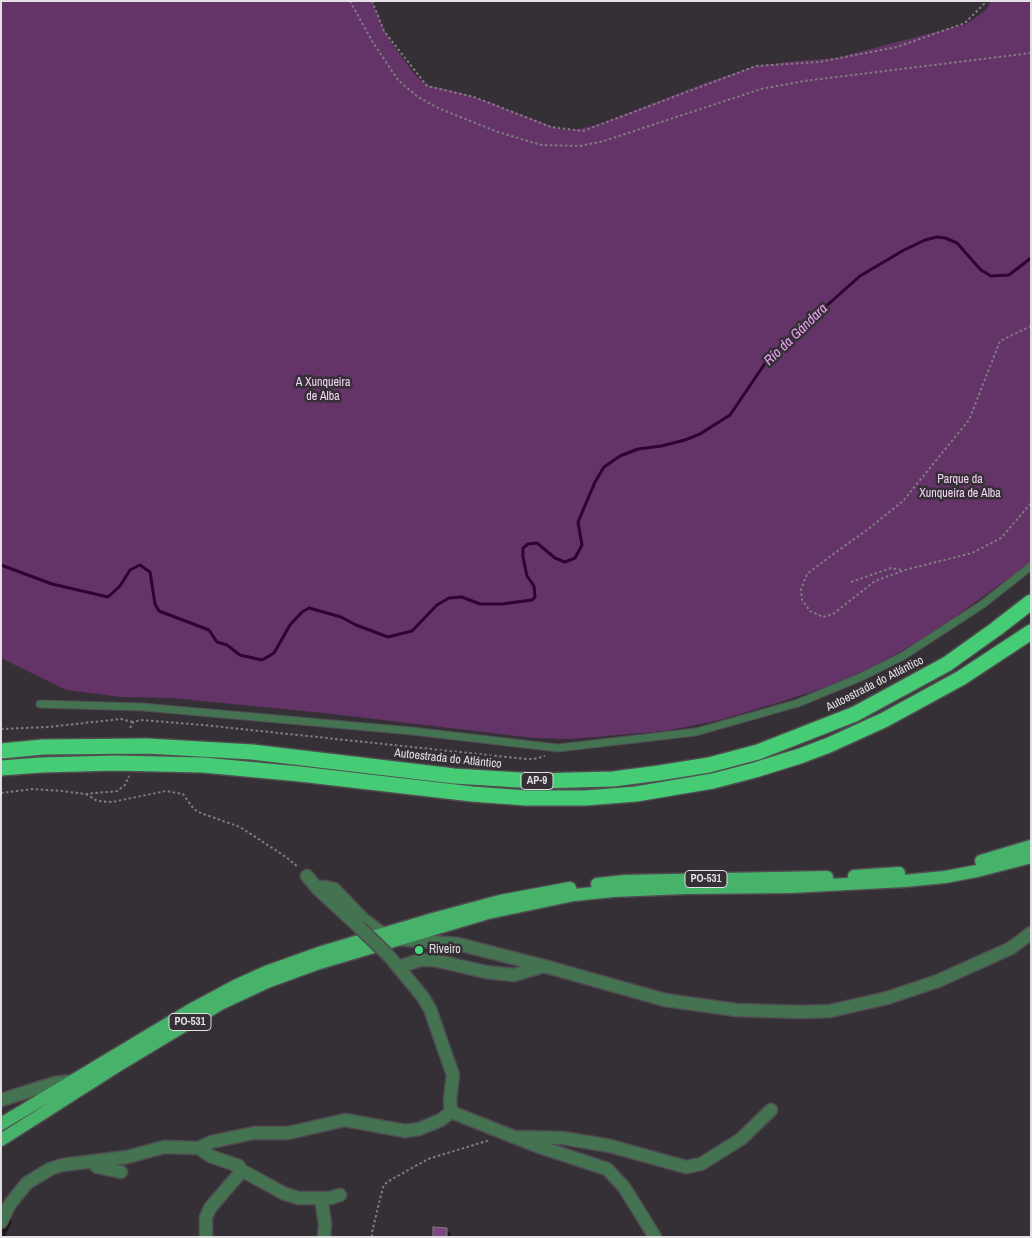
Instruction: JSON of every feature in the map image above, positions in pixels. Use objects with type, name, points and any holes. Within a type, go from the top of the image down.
[{"type":"highway","name":"Autoestrada do Atlántico","points":[[1,751],[43,748],[147,746],[252,752],[454,776],[536,782],[613,779],[659,773],[709,764],[758,752],[855,714],[947,664],[1031,602]]},
{"type":"highway","name":"AP-9","points":[[1,768],[106,763],[203,765],[472,794],[526,798],[575,798],[636,794],[730,776],[800,756],[829,745],[884,720],[961,678],[1031,632]]},
{"type":"main road","name":"PO-531","points":[[1,1124],[194,1008],[235,986],[322,952],[500,901],[550,890],[624,881],[826,877],[904,872],[995,858],[1031,846]]},
{"type":"main road","name":"PO-531","points":[[1,1140],[122,1063],[220,1004],[283,976],[316,964],[488,913],[574,895],[642,890],[875,884],[945,876],[1031,857]]},
{"type":"street","points":[[307,876],[317,888],[389,956],[423,997],[430,1009],[453,1075],[450,1100],[451,1112]]},
{"type":"street","points":[[317,888],[334,889],[363,919],[383,934],[396,940],[458,944],[665,1000],[736,1010],[830,1011],[886,998],[932,984],[1011,948],[1031,933]]},
{"type":"street","points":[[398,967],[420,960],[434,960],[486,972],[514,975],[544,966]]},
{"type":"street","points":[[1,1100],[55,1083],[74,1081]]},
{"type":"street","points":[[509,1135],[563,1138],[610,1146],[686,1167],[701,1164],[741,1139],[771,1110]]},
{"type":"street","points":[[451,1112],[606,1170],[624,1187],[655,1237]]},
{"type":"street","points":[[1,1222],[10,1204],[27,1183],[50,1169],[62,1165],[127,1157],[164,1147],[199,1148],[211,1142],[234,1136],[254,1133],[288,1133],[345,1120],[404,1131],[419,1129],[441,1120],[451,1112]]},
{"type":"street","points":[[199,1148],[210,1156],[239,1166],[241,1170],[285,1194],[299,1198],[321,1198],[340,1195]]},
{"type":"street","points":[[92,1161],[97,1167],[121,1172]]},
{"type":"street","points":[[206,1237],[206,1217],[210,1208],[241,1170]]},
{"type":"street","points":[[321,1198],[325,1224],[324,1237]]},
{"type":"lane","points":[[40,704],[143,707],[402,730],[558,748],[696,732],[798,702],[861,677],[903,656],[983,604],[1031,566]]},
{"type":"path","points":[[350,1],[372,41],[398,80],[418,97],[498,132],[541,145],[580,146],[604,141],[778,86],[1031,53]]},
{"type":"path","points":[[372,1],[384,31],[428,86],[474,97],[551,128],[583,131],[756,66],[819,62],[897,47],[965,23],[987,1]]},
{"type":"path","points":[[1031,326],[1000,340],[969,420],[903,501],[868,530],[807,574],[801,588],[802,600],[810,611],[823,617],[833,614],[875,581],[905,570],[972,553],[1001,538],[1031,503]]},
{"type":"path","points":[[851,582],[891,568],[905,570]]},
{"type":"path","points":[[1,729],[48,727],[121,719],[133,722],[141,720],[203,725],[526,759],[542,757],[558,748]]},
{"type":"path","points":[[130,728],[133,722]]},
{"type":"path","points":[[1,793],[33,789],[86,794],[117,791],[125,785],[129,776]]},
{"type":"path","points":[[86,794],[97,801],[112,802],[166,791],[183,794],[198,812],[240,827],[286,857],[307,876]]},
{"type":"path","points":[[372,1237],[383,1188],[387,1182],[428,1159],[509,1135]]},
{"type":"green space","name":"A Xunqueira de Alba","points":[[1,1],[371,1],[389,39],[421,81],[431,86],[489,102],[565,130],[579,129],[602,123],[705,83],[756,66],[836,58],[966,24],[985,11],[991,1],[1031,1],[1031,562],[927,637],[870,668],[823,688],[780,702],[720,720],[665,731],[571,739],[533,738],[324,713],[172,698],[121,697],[66,690],[1,658]]},
{"type":"building","points":[[433,1227],[447,1228],[447,1237],[433,1237]]},
{"type":"waterway","name":"Río da Gándara","points":[[1,565],[52,584],[108,597],[120,586],[130,570],[140,565],[150,572],[155,604],[159,611],[209,630],[217,642],[227,645],[240,655],[262,660],[274,653],[290,625],[302,612],[309,608],[341,617],[388,637],[412,631],[437,605],[449,598],[462,597],[480,604],[502,604],[532,600],[535,597],[534,586],[527,576],[523,548],[528,544],[537,543],[555,558],[565,562],[575,558],[582,545],[578,522],[595,482],[604,467],[620,456],[638,449],[661,446],[700,434],[730,415],[770,356],[860,276],[904,250],[925,240],[937,237],[957,243],[981,270],[991,276],[1009,275],[1031,258]]},
{"type":"place","name":"Riveiro","points":[[419,950]]},
{"type":"park label","name":"Parque da Xunqueira de Alba","points":[[960,487]]}]
